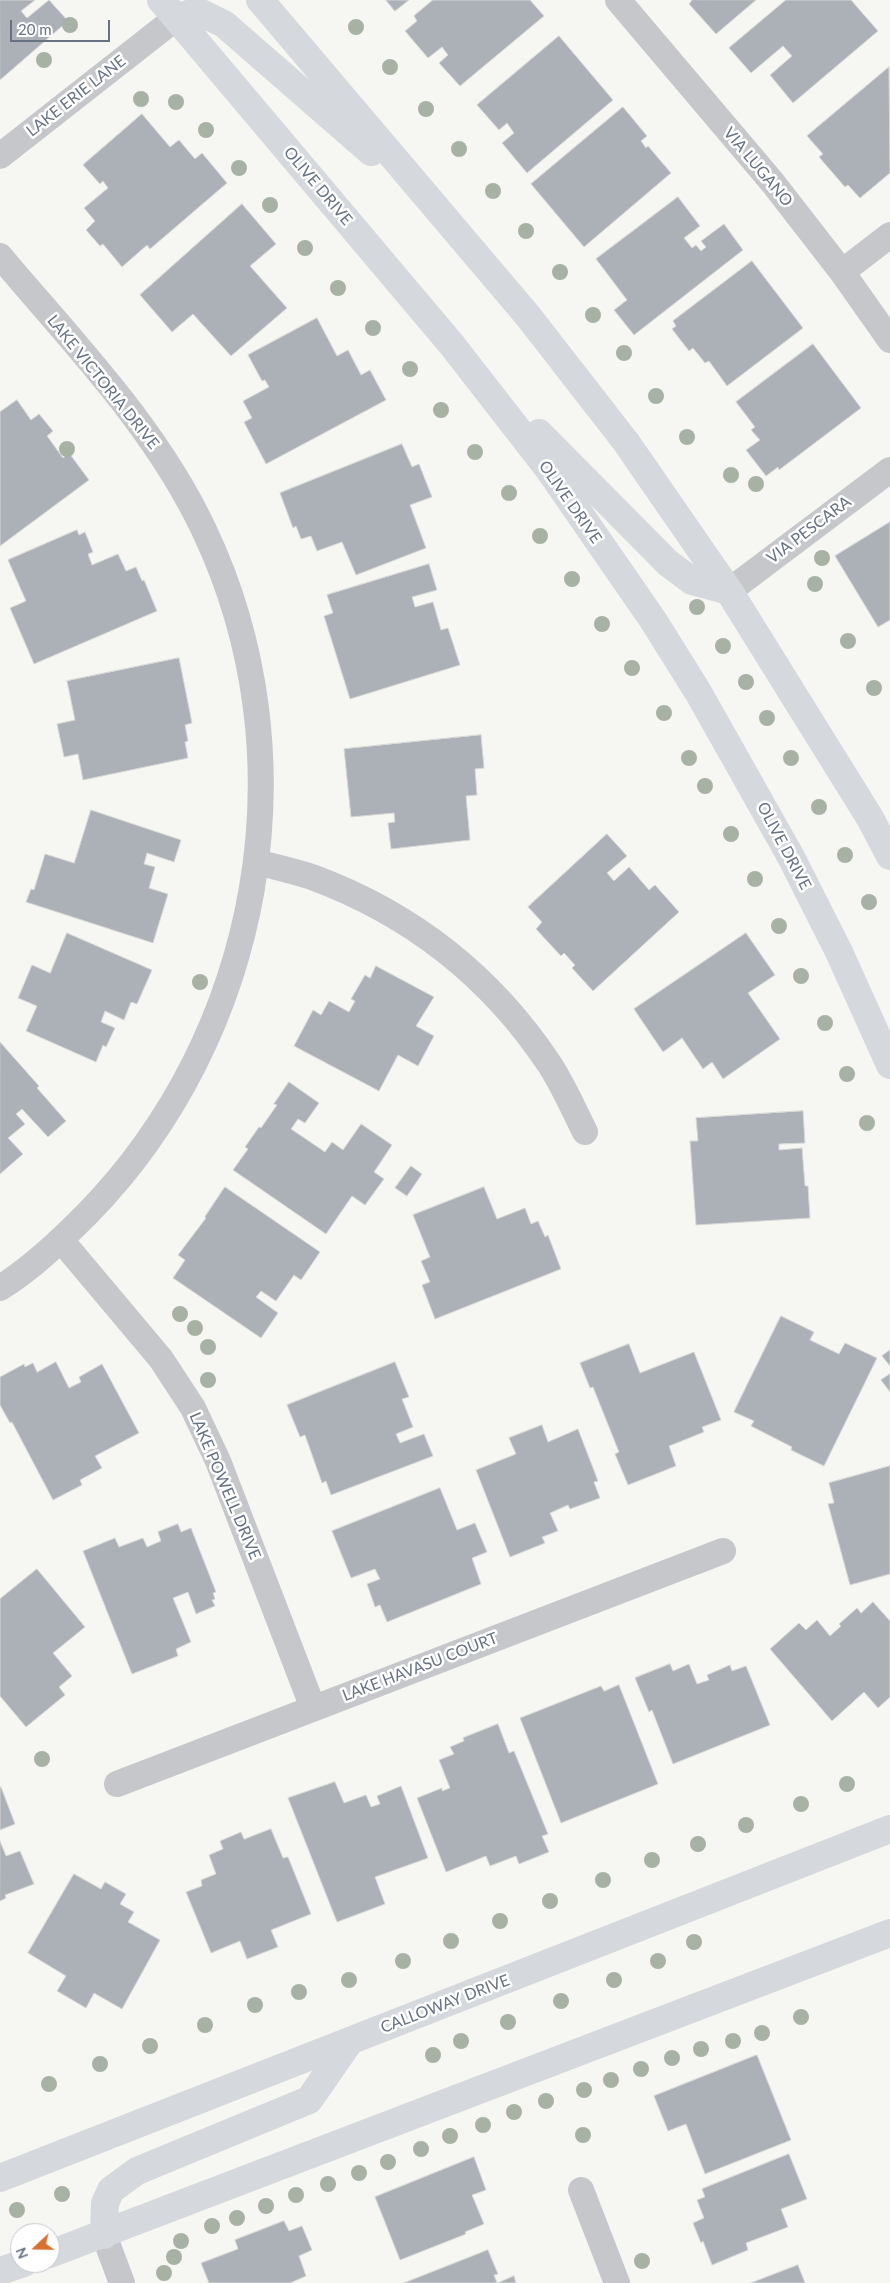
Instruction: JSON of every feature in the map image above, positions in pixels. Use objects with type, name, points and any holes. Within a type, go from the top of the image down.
[{"type":"main road","points":[[260,0],[528,316],[626,442],[729,591],[864,810],[890,856]]},
{"type":"main road","points":[[168,9],[197,11],[224,24],[438,210]]},
{"type":"main road","name":"OLIVE DRIVE","points":[[168,9],[452,345],[555,479],[653,620],[698,692],[791,857],[839,952],[890,1065]]},
{"type":"main road","points":[[452,345],[668,563],[692,581],[729,591]]},
{"type":"main road","name":"CALLOWAY DRIVE","points":[[0,2178],[890,1829]]},
{"type":"main road","points":[[60,2250],[890,1933]]},
{"type":"main road","points":[[104,2235],[105,2203],[111,2190],[137,2171],[309,2100],[350,2041]]},
{"type":"street","name":"VIA LUGANO","points":[[618,0],[773,183],[842,272],[890,340]]},
{"type":"street","name":"LAKE ERIE LANE","points":[[0,156],[168,9]]},
{"type":"street","points":[[842,272],[890,235]]},
{"type":"street","name":"LAKE VICTORIA DRIVE","points":[[0,256],[139,421],[174,474],[205,530],[234,607],[246,651],[257,714],[261,777],[257,862],[241,943],[225,996],[196,1064],[158,1128],[113,1187],[61,1240],[0,1288]]},
{"type":"street","name":"VIA PESCARA","points":[[729,591],[890,470]]},
{"type":"street","points":[[257,862],[311,877],[370,901],[424,934],[468,968],[513,1014],[550,1066],[585,1132]]},
{"type":"street","name":"LAKE POWELL DRIVE","points":[[61,1240],[161,1359],[192,1408],[218,1461],[313,1708]]},
{"type":"street","name":"LAKE HAVASU COURT","points":[[117,1784],[723,1551]]},
{"type":"street","points":[[581,2190],[616,2283]]},
{"type":"street","points":[[104,2235],[122,2283]]},
{"type":"building","points":[[0,0],[35,0],[21,11],[27,18],[49,0],[68,21],[0,80]]},
{"type":"building","points":[[386,0],[409,0],[395,11]]},
{"type":"building","points":[[433,0],[530,0],[544,16],[460,86],[439,63],[448,55],[442,47],[428,58],[405,31],[417,21],[414,16]]},
{"type":"building","points":[[692,0],[756,0],[716,34],[689,4]]},
{"type":"building","points":[[786,0],[851,0],[878,31],[793,103],[770,75],[792,56],[783,46],[751,73],[729,48]]},
{"type":"building","points":[[559,36],[613,100],[527,173],[502,143],[514,133],[507,123],[499,130],[477,105]]},
{"type":"building","points":[[889,67],[890,173],[860,198],[848,185],[845,187],[819,157],[823,154],[807,136]]},
{"type":"building","points":[[623,107],[647,136],[641,141],[646,148],[648,146],[671,173],[584,247],[531,184]]},
{"type":"building","points":[[142,114],[170,147],[179,140],[195,159],[202,153],[227,183],[150,249],[147,245],[122,267],[103,244],[100,246],[86,230],[95,221],[84,208],[108,188],[103,181],[100,184],[83,165]]},
{"type":"building","points":[[678,197],[700,226],[684,238],[692,248],[696,245],[701,251],[706,247],[701,241],[724,224],[743,250],[634,335],[614,310],[627,300],[596,259]]},
{"type":"building","points":[[242,204],[276,244],[250,266],[287,308],[231,356],[193,314],[172,332],[140,295]]},
{"type":"building","points":[[752,261],[803,328],[727,386],[709,361],[705,363],[693,348],[689,351],[672,329],[676,326],[673,321]]},
{"type":"building","points":[[317,318],[337,356],[348,350],[361,375],[370,370],[386,400],[266,464],[244,422],[252,418],[243,401],[269,387],[265,380],[262,381],[248,355]]},
{"type":"building","points":[[813,344],[861,408],[779,470],[778,467],[766,476],[746,450],[760,440],[751,430],[755,427],[736,402]]},
{"type":"building","points":[[17,400],[31,420],[39,414],[53,431],[47,436],[63,458],[69,453],[89,480],[0,546],[0,412]]},
{"type":"building","points":[[402,444],[412,467],[419,464],[432,497],[410,505],[426,548],[356,575],[342,542],[317,551],[311,536],[301,539],[296,526],[293,528],[280,493]]},
{"type":"building","points":[[890,522],[890,620],[878,627],[835,556]]},
{"type":"building","points":[[77,530],[79,535],[85,532],[93,552],[88,554],[92,565],[118,554],[126,571],[136,567],[142,581],[144,580],[157,611],[34,664],[10,608],[26,601],[8,560]]},
{"type":"building","points":[[429,564],[437,590],[412,597],[415,607],[433,602],[441,630],[448,628],[460,665],[350,699],[324,616],[333,613],[327,595]]},
{"type":"building","points":[[179,658],[192,723],[185,725],[188,741],[185,742],[188,758],[83,780],[78,754],[64,757],[57,724],[75,720],[67,681]]},
{"type":"building","points":[[481,735],[484,768],[475,769],[477,795],[466,796],[470,840],[391,849],[388,823],[395,822],[394,813],[351,817],[344,749]]},
{"type":"building","points":[[91,810],[181,840],[174,862],[147,853],[144,864],[155,867],[149,888],[168,894],[153,943],[26,902],[31,889],[34,890],[45,854],[74,863]]},
{"type":"building","points":[[607,834],[627,856],[607,873],[614,881],[629,867],[649,890],[655,885],[679,912],[593,991],[572,968],[575,965],[564,953],[561,956],[536,929],[542,922],[528,907]]},
{"type":"building","points":[[67,933],[152,970],[137,1004],[131,1002],[124,1020],[105,1011],[101,1022],[115,1028],[106,1047],[103,1045],[96,1062],[26,1031],[37,1006],[18,998],[32,965],[50,973]]},
{"type":"building","points":[[746,933],[775,975],[748,993],[780,1039],[723,1079],[712,1062],[703,1069],[682,1038],[663,1052],[634,1009]]},
{"type":"building","points":[[376,966],[434,997],[416,1026],[434,1036],[418,1066],[398,1055],[379,1091],[294,1046],[313,1010],[321,1015],[329,1001],[349,1012],[355,1001],[351,999],[365,975],[370,978]]},
{"type":"building","points":[[0,1042],[39,1086],[37,1088],[66,1121],[48,1137],[22,1109],[16,1114],[25,1124],[8,1138],[23,1154],[0,1174]]},
{"type":"building","points":[[289,1082],[319,1103],[305,1123],[298,1119],[291,1129],[325,1152],[332,1142],[343,1150],[361,1124],[392,1145],[374,1172],[384,1179],[365,1205],[352,1196],[326,1234],[233,1170],[248,1149],[245,1147],[277,1105],[274,1104]]},
{"type":"building","points":[[803,1111],[805,1143],[779,1144],[779,1150],[802,1148],[805,1186],[808,1186],[810,1218],[696,1225],[690,1141],[698,1141],[696,1118]]},
{"type":"building","points":[[411,1166],[422,1174],[407,1196],[395,1188]]},
{"type":"building","points":[[225,1187],[320,1252],[301,1280],[294,1275],[276,1301],[261,1291],[256,1297],[278,1313],[261,1338],[173,1278],[185,1260],[178,1255],[206,1218]]},
{"type":"building","points":[[484,1187],[497,1219],[525,1208],[531,1224],[538,1221],[545,1237],[548,1235],[561,1269],[435,1319],[422,1285],[430,1282],[421,1261],[430,1257],[413,1215]]},
{"type":"building","points":[[781,1316],[814,1332],[810,1340],[839,1354],[845,1343],[877,1358],[824,1466],[791,1450],[792,1447],[751,1426],[754,1421],[734,1412]]},
{"type":"building","points":[[629,1344],[640,1373],[694,1352],[721,1420],[702,1427],[704,1432],[669,1446],[676,1466],[628,1485],[615,1454],[619,1452],[593,1387],[590,1388],[580,1363]]},
{"type":"building","points":[[890,1350],[890,1366],[882,1356]]},
{"type":"building","points":[[56,1362],[69,1388],[81,1382],[79,1377],[102,1364],[139,1433],[95,1456],[102,1468],[80,1480],[82,1485],[53,1500],[12,1422],[10,1423],[0,1405],[0,1377],[24,1364],[25,1367],[33,1363],[37,1372]]},
{"type":"building","points":[[395,1362],[409,1397],[402,1399],[413,1427],[396,1434],[400,1443],[424,1434],[433,1456],[331,1495],[326,1481],[322,1483],[305,1435],[300,1437],[287,1405]]},
{"type":"building","points":[[890,1374],[890,1392],[881,1380]]},
{"type":"building","points":[[542,1425],[548,1442],[578,1429],[598,1481],[594,1482],[600,1498],[570,1509],[568,1505],[550,1513],[558,1531],[542,1537],[545,1543],[510,1557],[476,1470],[516,1454],[509,1438]]},
{"type":"building","points":[[890,1466],[890,1574],[850,1585],[828,1504],[834,1503],[829,1483]]},
{"type":"building","points":[[440,1488],[457,1530],[475,1523],[487,1552],[472,1558],[481,1584],[387,1622],[380,1605],[375,1607],[367,1584],[380,1579],[375,1569],[351,1578],[332,1531]]},
{"type":"building","points":[[178,1524],[181,1532],[191,1528],[216,1592],[213,1593],[215,1599],[212,1600],[215,1606],[196,1614],[188,1592],[173,1598],[191,1642],[176,1649],[178,1656],[132,1674],[83,1551],[115,1538],[119,1547],[143,1538],[147,1547],[161,1541],[158,1532]]},
{"type":"building","points":[[37,1569],[85,1627],[53,1653],[72,1676],[59,1687],[65,1695],[26,1727],[0,1696],[0,1599]]},
{"type":"building","points":[[873,1602],[890,1621],[890,1697],[878,1708],[864,1692],[832,1721],[770,1649],[799,1623],[806,1630],[817,1620],[830,1636],[841,1626],[839,1624],[857,1608],[861,1613]]},
{"type":"building","points":[[670,1664],[673,1671],[689,1664],[697,1684],[709,1680],[707,1675],[730,1665],[732,1671],[746,1666],[770,1725],[673,1764],[652,1710],[649,1712],[635,1678]]},
{"type":"building","points":[[619,1685],[658,1784],[561,1823],[520,1718],[601,1686],[604,1691]]},
{"type":"building","points":[[498,1724],[509,1753],[514,1751],[548,1834],[542,1836],[549,1852],[519,1864],[516,1856],[490,1866],[486,1856],[446,1872],[417,1798],[442,1788],[442,1791],[450,1788],[439,1760],[454,1754],[450,1747],[464,1741],[463,1738]]},
{"type":"building","points":[[335,1782],[344,1803],[366,1795],[371,1807],[380,1804],[377,1796],[401,1786],[428,1858],[375,1877],[385,1904],[337,1922],[288,1798]]},
{"type":"building","points":[[0,1788],[15,1824],[0,1830]]},
{"type":"building","points":[[271,1829],[283,1858],[288,1857],[311,1914],[271,1930],[278,1947],[247,1959],[240,1941],[211,1953],[186,1892],[202,1886],[201,1880],[216,1874],[209,1855],[223,1849],[220,1841],[241,1832],[244,1839]]},
{"type":"building","points":[[0,1841],[6,1856],[20,1851],[34,1884],[5,1895],[6,1898],[0,1901]]},
{"type":"building","points":[[74,1874],[101,1889],[105,1882],[126,1894],[120,1904],[134,1912],[128,1922],[160,1940],[122,2009],[94,1993],[86,2008],[57,1991],[66,1976],[28,1953]]},
{"type":"building","points":[[757,2055],[791,2140],[705,2174],[686,2124],[668,2131],[654,2096]]},
{"type":"building","points":[[789,2154],[807,2199],[781,2209],[788,2227],[746,2243],[748,2250],[712,2265],[703,2241],[701,2243],[693,2223],[704,2218],[697,2200],[705,2197],[702,2189]]},
{"type":"building","points":[[474,2157],[486,2190],[472,2195],[484,2224],[465,2232],[466,2234],[400,2260],[375,2197]]},
{"type":"building","points":[[284,2221],[289,2231],[302,2226],[312,2250],[299,2256],[306,2276],[290,2283],[209,2283],[201,2263],[238,2249],[235,2240]]},
{"type":"building","points":[[488,2250],[498,2274],[494,2275],[497,2283],[404,2283]]},
{"type":"building","points":[[798,2265],[805,2283],[751,2283]]},
{"type":"building","points":[[514,2276],[516,2283],[498,2283]]}]
